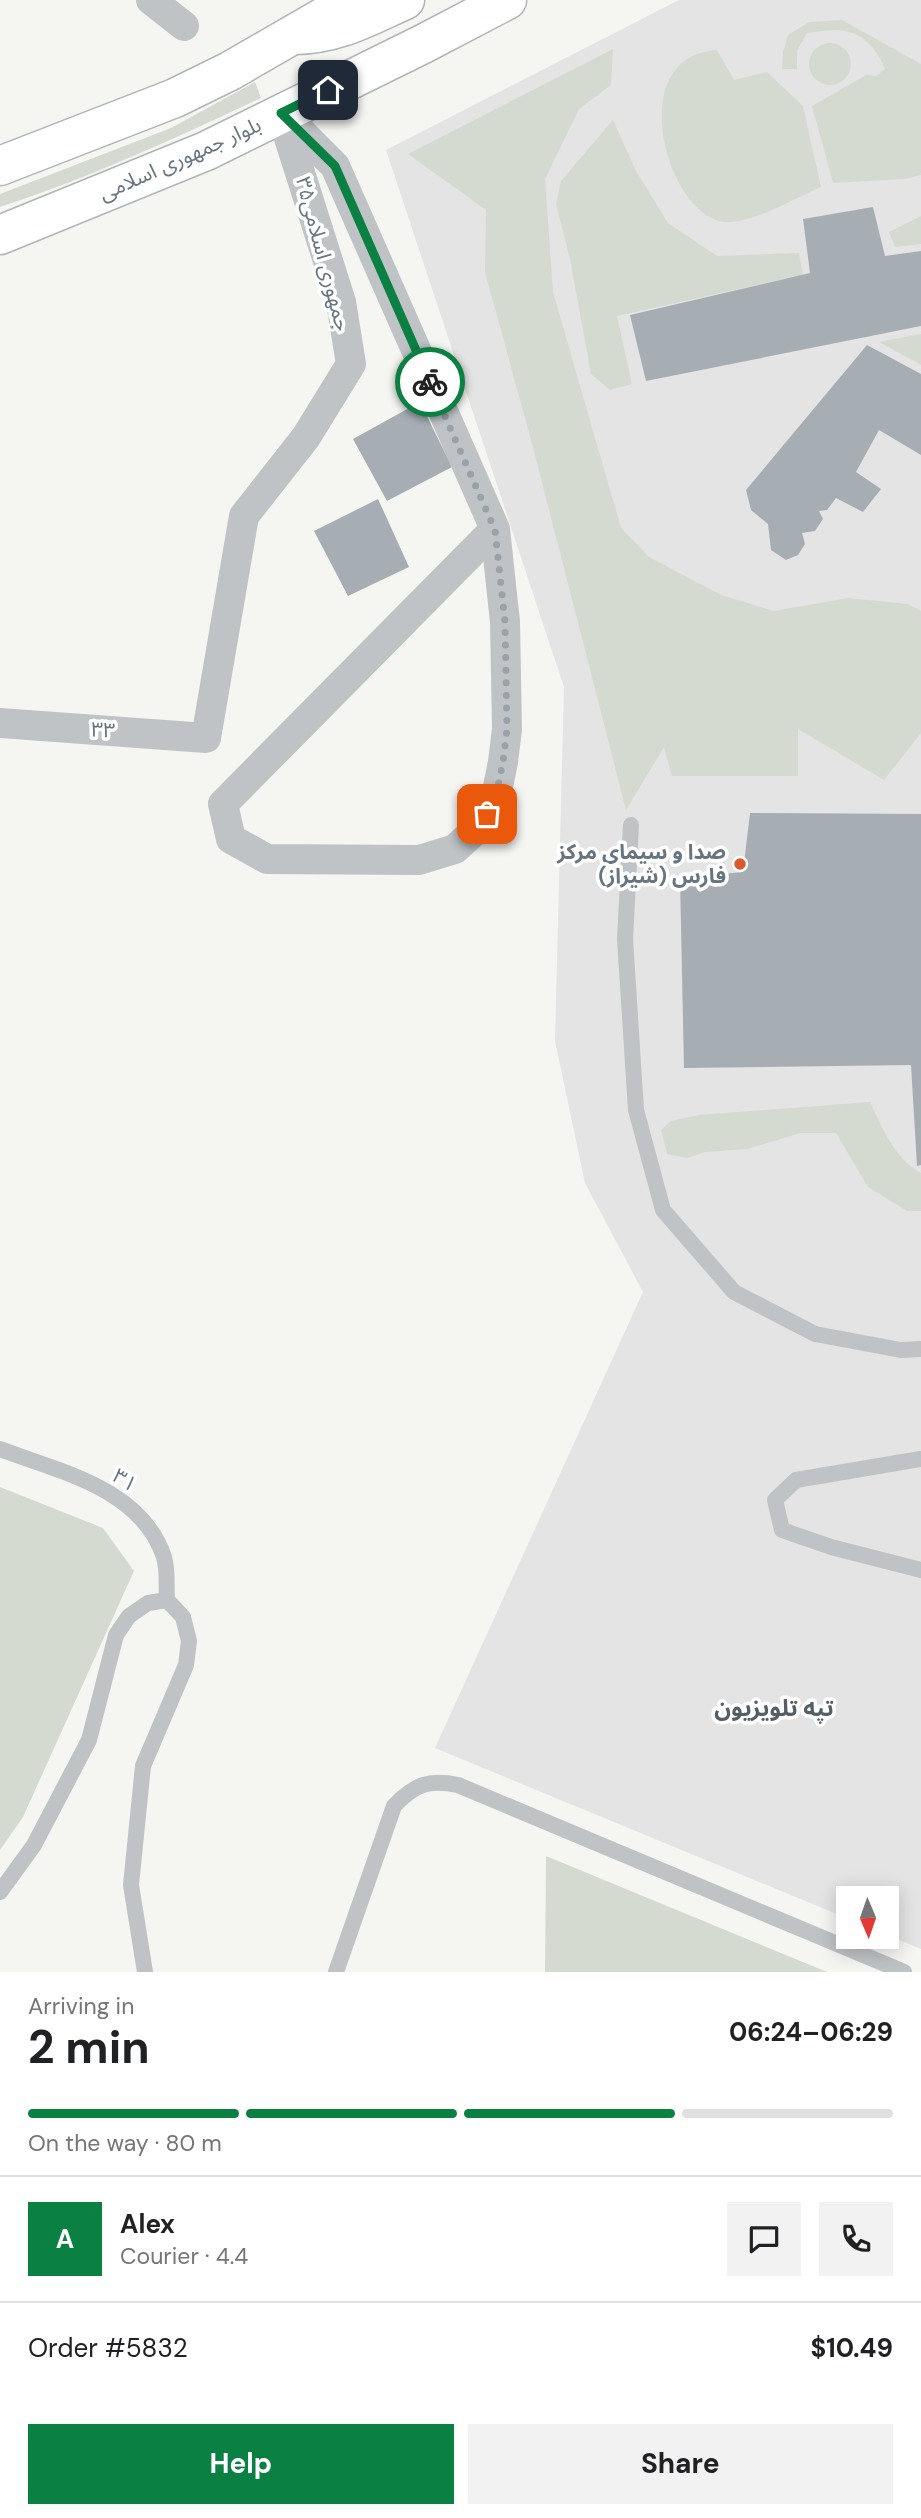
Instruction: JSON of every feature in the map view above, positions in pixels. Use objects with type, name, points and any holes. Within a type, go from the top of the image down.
[{"type":"main road","points":[[0,166],[175,98],[230,71],[354,0]]},
{"type":"main road","points":[[294,34],[315,35],[337,30],[405,0]]},
{"type":"main road","name":"بلوار جمهوری اسلامی","points":[[0,235],[206,150],[507,0]]},
{"type":"street","points":[[150,0],[184,26]]},
{"type":"street","points":[[281,113],[335,166],[495,530],[505,622],[507,729],[495,801],[479,827],[455,849],[419,860],[267,859],[231,839],[223,804],[495,530]]},
{"type":"street","name":"جمهوری اسلامی۳۵","points":[[206,738],[244,516],[306,437],[351,364],[341,302],[281,113]]},
{"type":"street","name":"۳۳","points":[[0,723],[206,738]]},
{"type":"lane","points":[[631,825],[625,939],[636,1110],[663,1210],[734,1292],[815,1334],[901,1350],[921,1349]]},
{"type":"lane","name":"۳۱","points":[[0,1449],[86,1481],[121,1498],[148,1525],[165,1559],[167,1600]]},
{"type":"lane","points":[[921,1459],[796,1480],[775,1500],[782,1530],[831,1547],[921,1570]]},
{"type":"lane","points":[[0,1892],[34,1845],[89,1740],[116,1635],[129,1616],[148,1603],[167,1600],[183,1617],[189,1641],[186,1665],[143,1766],[131,1885],[145,1972]]},
{"type":"lane","points":[[336,1972],[394,1805],[422,1784],[441,1781],[471,1790],[904,1972]]},
{"type":"shaded area","name":"صدا و سیمای مرکز فارس (شیراز)","points":[[679,0],[921,0],[921,1949],[900,1940],[900,1886],[836,1886],[836,1914],[435,1748],[643,1292],[585,1183],[555,1041],[564,687],[386,150]]},
{"type":"shaded area","points":[[842,20],[921,64],[921,175],[905,179],[833,183],[812,106],[866,75],[876,76],[885,69],[871,46],[863,39],[855,34],[834,30],[807,33],[797,51],[797,69],[782,69],[788,35],[809,22]]},
{"type":"shaded area","points":[[830,43],[845,49],[851,64],[845,79],[830,85],[815,79],[809,64],[815,49]]},
{"type":"shaded area","points":[[613,49],[611,85],[579,109],[545,179],[553,292],[621,528],[649,557],[721,595],[774,611],[848,598],[908,604],[921,611],[921,733],[884,780],[798,729],[798,776],[672,776],[664,747],[626,810],[485,272],[486,210],[408,154]]},
{"type":"shaded area","points":[[717,50],[734,80],[767,72],[803,106],[821,187],[765,213],[731,222],[709,216],[689,198],[673,171],[664,140],[662,108],[669,80],[687,59]]},
{"type":"shaded area","points":[[255,82],[261,98],[100,170],[0,207],[0,194],[171,128]]},
{"type":"shaded area","points":[[613,120],[636,171],[668,223],[717,256],[799,253],[803,275],[617,316],[632,384],[610,390],[591,374],[570,259],[556,204],[561,181]]},
{"type":"shaded area","points":[[921,216],[921,244],[895,247],[889,232]]},
{"type":"shaded area","points":[[921,334],[921,365],[879,342]]},
{"type":"shaded area","points":[[870,1102],[896,1151],[921,1173],[921,1211],[907,1211],[868,1187],[836,1133],[800,1133],[748,1149],[705,1152],[687,1158],[667,1154],[661,1130],[671,1121],[699,1115]]},
{"type":"shaded area","points":[[0,1487],[103,1528],[134,1571],[23,1817],[0,1850]]},
{"type":"shaded area","points":[[546,1856],[827,1972],[545,1972]]},
{"type":"building","points":[[873,207],[885,256],[921,251],[921,326],[646,381],[630,315],[810,273],[803,219]]},
{"type":"building","points":[[867,345],[921,374],[921,455],[879,430],[856,472],[881,489],[863,512],[836,498],[827,510],[819,511],[823,519],[815,531],[802,533],[805,544],[798,555],[786,560],[771,550],[768,524],[751,510],[746,490]]},
{"type":"building","points":[[420,402],[452,467],[387,501],[353,439]]},
{"type":"building","points":[[378,499],[409,567],[348,596],[314,531]]},
{"type":"building","points":[[750,813],[921,814],[921,1165],[917,1166],[911,1065],[684,1068],[680,878],[743,872]]},
{"type":"way so far","points":[[430,382],[495,530],[505,622],[507,729],[495,801],[487,814]]},
{"type":"place","name":"صدا و سیمای مرکز فارس (شیراز)","points":[[740,864]]},
{"type":"district","name":"تپه تلویزیون","points":[[774,1708]]},
{"type":"route","points":[[328,90],[281,113],[335,166],[430,382]]}]
